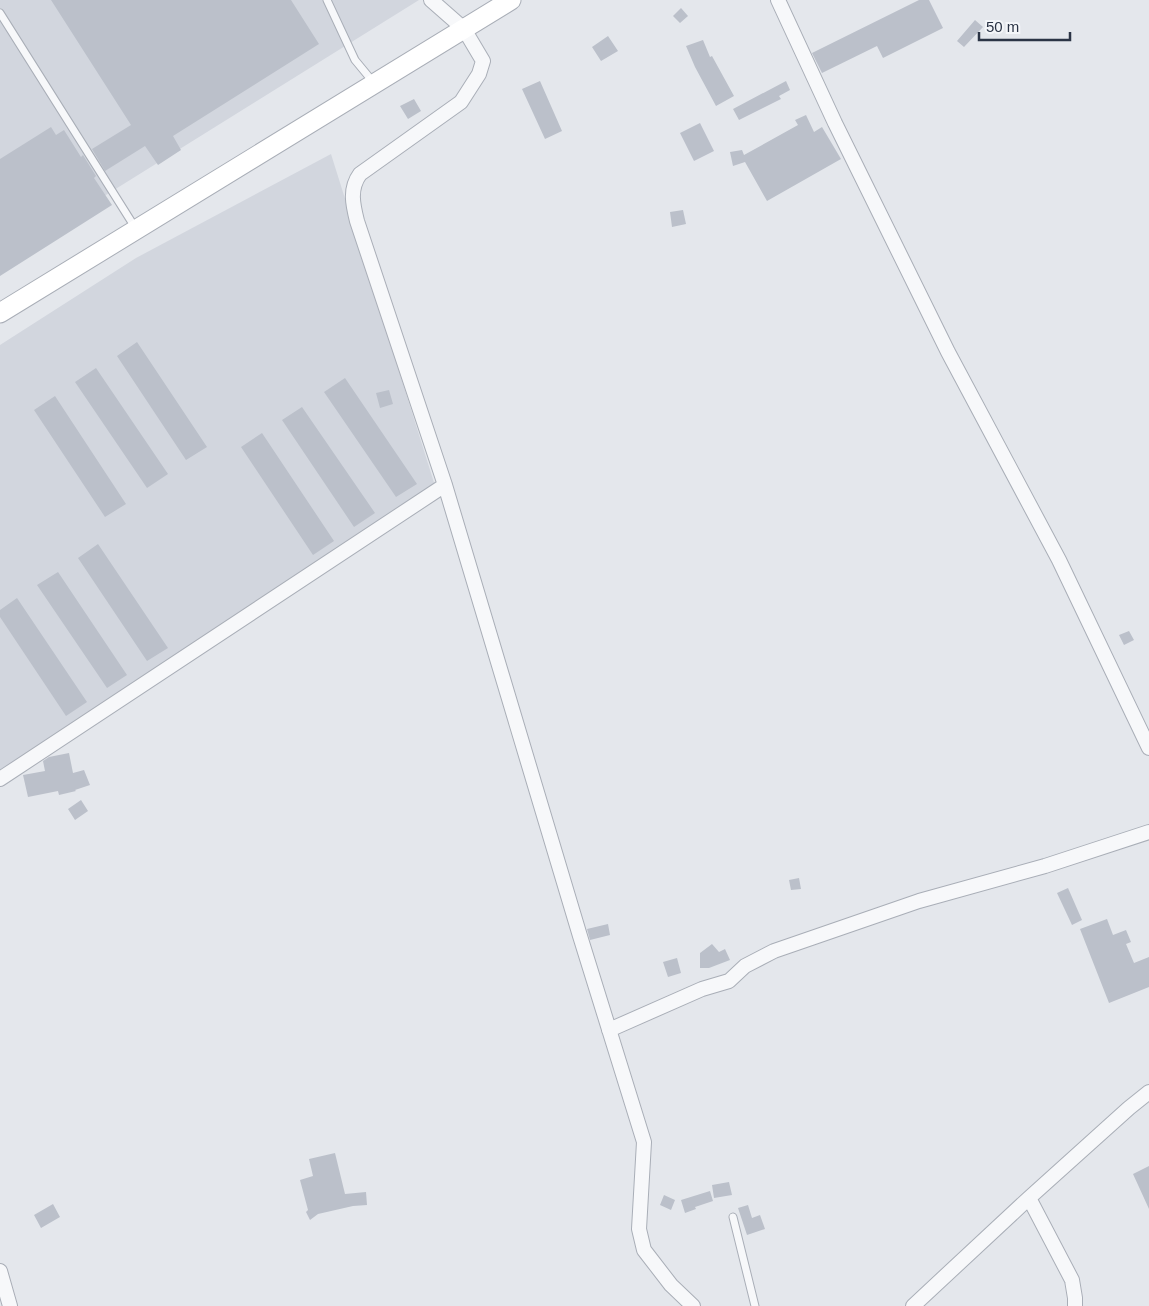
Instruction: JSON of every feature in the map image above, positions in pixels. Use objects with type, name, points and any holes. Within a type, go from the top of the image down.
[{"type":"street","points":[[431,0],[464,29],[483,61],[479,74],[461,102],[438,120],[369,166],[355,181],[353,204],[445,485],[644,1142],[639,1229],[644,1250],[672,1285],[693,1306]]},
{"type":"street","points":[[0,313],[510,0]]},
{"type":"street","points":[[778,0],[865,184],[953,360],[1059,560],[1149,748]]},
{"type":"street","points":[[0,779],[445,485]]},
{"type":"street","points":[[609,1030],[702,989],[729,981],[745,966],[774,951],[919,901],[1045,866],[1149,832]]},
{"type":"street","points":[[912,1306],[1029,1198],[1149,1092]]},
{"type":"street","points":[[1029,1198],[1072,1280],[1075,1298],[1074,1306]]},
{"type":"street","points":[[0,1271],[10,1306]]},
{"type":"lane","points":[[327,0],[355,60],[374,83]]},
{"type":"lane","points":[[0,14],[136,230]]},
{"type":"lane","points":[[733,1217],[755,1306]]},
{"type":"shaded area","points":[[0,0],[419,0],[0,261]]},
{"type":"shaded area","points":[[331,154],[436,489],[0,773],[0,345],[136,258]]},
{"type":"building","points":[[51,0],[291,0],[319,44],[173,136],[181,150],[158,165],[145,146],[105,171],[92,149],[131,125]]},
{"type":"building","points":[[919,0],[929,0],[943,28],[883,58],[877,46],[822,73],[812,53]]},
{"type":"building","points":[[681,8],[688,16],[680,23],[673,16]]},
{"type":"building","points":[[975,20],[983,27],[964,47],[957,41]]},
{"type":"building","points":[[608,36],[618,51],[601,61],[592,47]]},
{"type":"building","points":[[703,40],[710,57],[712,56],[734,96],[716,106],[686,46]]},
{"type":"building","points":[[540,81],[562,131],[545,139],[522,89]]},
{"type":"building","points":[[786,81],[790,90],[779,96],[781,99],[739,120],[733,109]]},
{"type":"building","points":[[414,99],[421,111],[408,119],[400,106]]},
{"type":"building","points":[[806,115],[814,132],[822,127],[841,159],[767,201],[745,162],[733,166],[730,152],[742,150],[744,155],[798,125],[795,120]]},
{"type":"building","points":[[700,123],[714,151],[694,161],[680,133]]},
{"type":"building","points":[[51,127],[56,135],[64,130],[81,157],[83,155],[96,176],[94,178],[112,205],[0,276],[0,159]]},
{"type":"building","points":[[683,210],[686,224],[672,227],[670,212]]},
{"type":"building","points":[[137,342],[207,447],[186,460],[117,356]]},
{"type":"building","points":[[96,368],[168,474],[147,488],[75,382]]},
{"type":"building","points":[[345,378],[417,484],[396,497],[324,392]]},
{"type":"building","points":[[389,390],[393,404],[380,408],[376,393]]},
{"type":"building","points":[[55,396],[126,504],[105,517],[34,410]]},
{"type":"building","points":[[302,407],[375,513],[354,527],[282,420]]},
{"type":"building","points":[[262,433],[334,541],[313,555],[241,447]]},
{"type":"building","points":[[98,544],[168,648],[147,661],[78,558]]},
{"type":"building","points":[[58,572],[127,675],[107,688],[37,585]]},
{"type":"building","points":[[17,598],[87,702],[66,716],[0,617],[0,610]]},
{"type":"building","points":[[1129,631],[1134,640],[1124,645],[1119,635]]},
{"type":"building","points":[[69,753],[73,773],[84,770],[90,785],[59,795],[58,791],[28,797],[23,775],[45,771],[43,761],[49,757]]},
{"type":"building","points":[[81,800],[88,811],[75,820],[68,809]]},
{"type":"building","points":[[799,878],[801,889],[791,890],[789,880]]},
{"type":"building","points":[[1068,888],[1082,920],[1072,925],[1057,893]]},
{"type":"building","points":[[1107,919],[1113,935],[1126,930],[1131,942],[1126,944],[1134,963],[1149,957],[1149,987],[1109,1003],[1080,929]]},
{"type":"building","points":[[608,924],[610,935],[590,940],[587,929]]},
{"type":"building","points":[[712,944],[719,952],[725,949],[730,960],[709,968],[700,968],[700,953]]},
{"type":"building","points":[[677,958],[681,973],[668,977],[663,962]]},
{"type":"building","points":[[335,1153],[345,1194],[366,1192],[367,1205],[353,1206],[318,1214],[310,1220],[306,1212],[308,1210],[300,1180],[313,1176],[309,1159]]},
{"type":"building","points":[[1149,1166],[1149,1209],[1133,1174]]},
{"type":"building","points":[[729,1182],[732,1195],[714,1198],[712,1185]]},
{"type":"building","points":[[710,1191],[713,1201],[695,1207],[696,1209],[685,1213],[681,1200]]},
{"type":"building","points":[[664,1195],[675,1200],[671,1210],[660,1205]]},
{"type":"building","points":[[53,1204],[60,1217],[41,1228],[34,1215]]},
{"type":"building","points":[[748,1205],[752,1218],[760,1215],[765,1229],[747,1235],[738,1208]]}]
